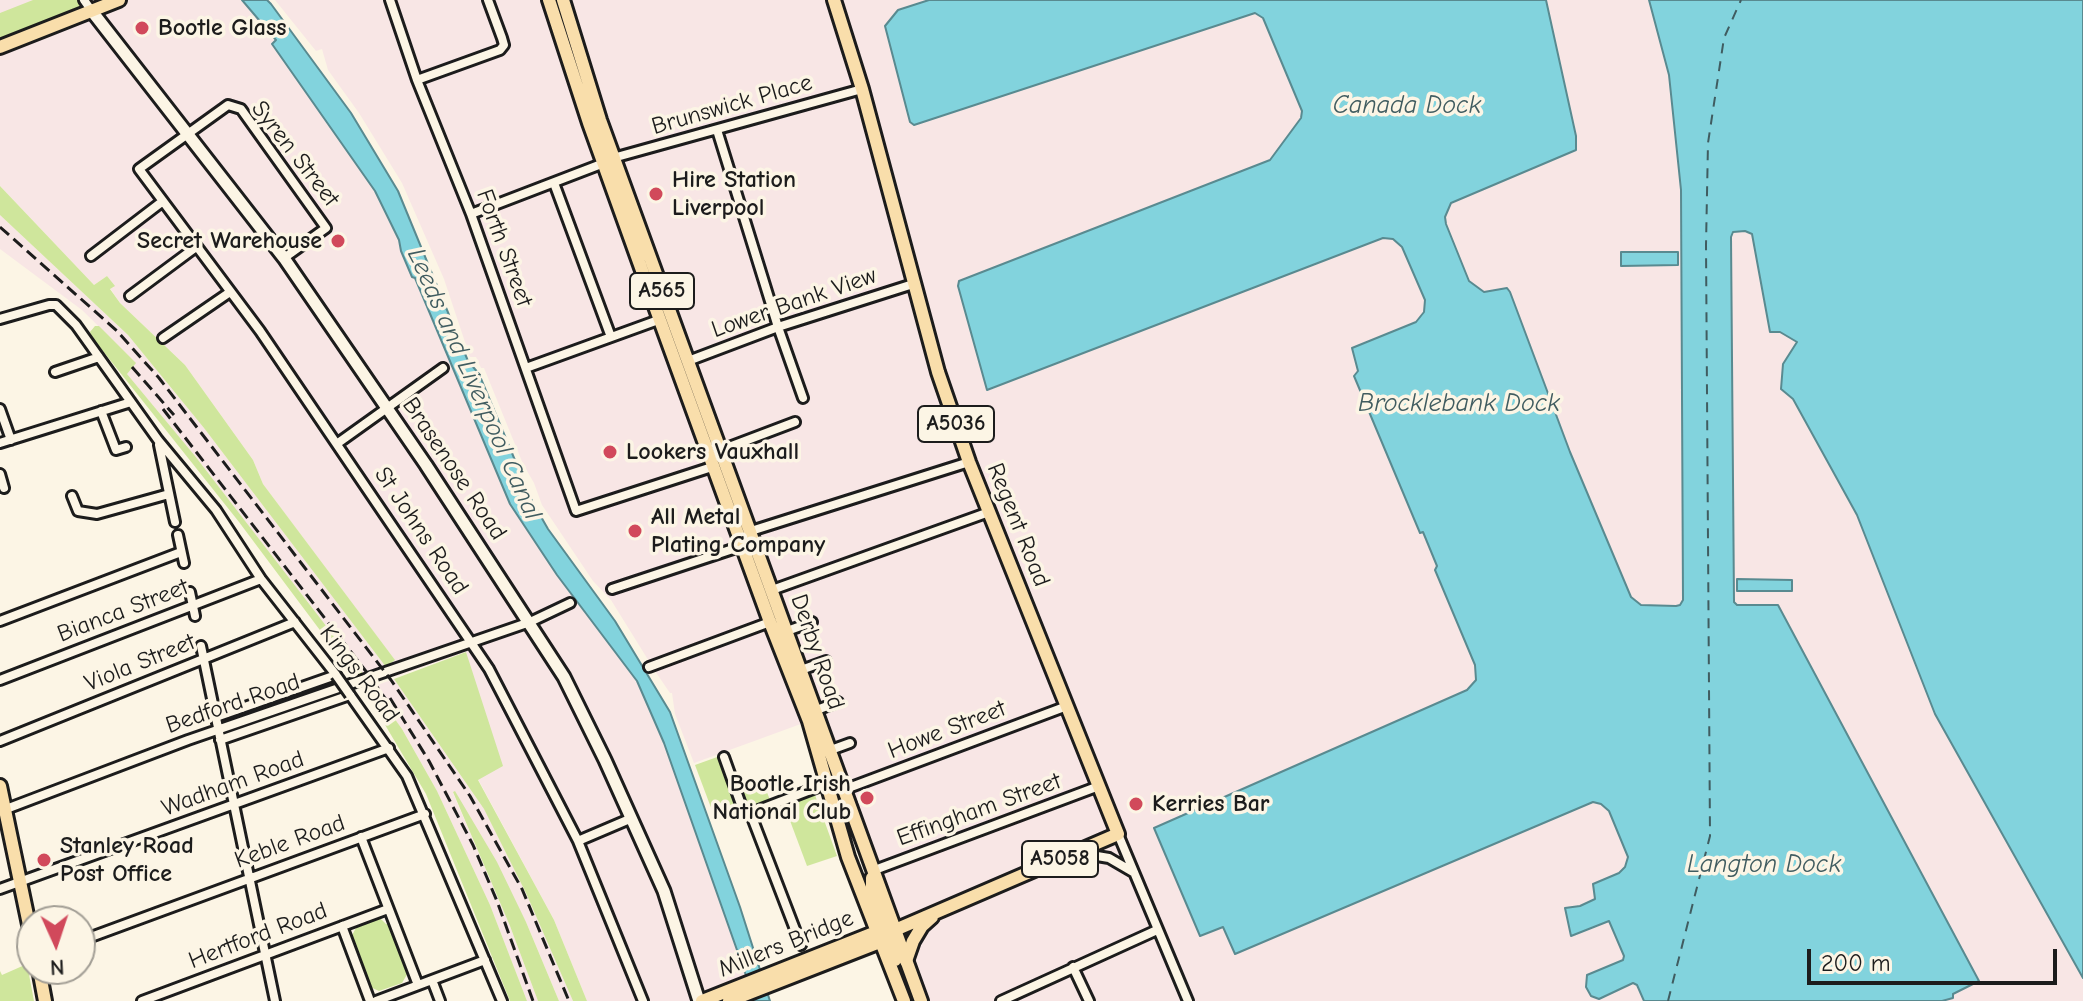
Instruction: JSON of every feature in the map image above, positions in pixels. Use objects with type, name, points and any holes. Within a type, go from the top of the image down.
[{"type":"main road","points":[[0,47],[87,5],[119,0]]},
{"type":"main road","name":"Derby Road","points":[[549,0],[688,361],[801,670],[872,871],[884,934],[904,1001]]},
{"type":"main road","name":"Derby Road","points":[[563,0],[609,161],[661,319],[742,546],[809,721],[848,857],[884,934],[906,961],[921,1001]]},
{"type":"main road","name":"Regent Road","points":[[834,0],[862,89],[938,372],[969,462],[1118,834]]},
{"type":"main road","name":"Brasenose Road","points":[[87,5],[284,258],[530,622],[564,677],[632,818],[664,891],[704,1000]]},
{"type":"main road","points":[[0,786],[2,811],[25,905]]},
{"type":"main road","name":"Millers Bridge","points":[[704,1000],[769,980],[884,934],[1118,834]]},
{"type":"main road","points":[[906,961],[922,926],[937,912]]},
{"type":"main road","name":"Millers Bridge","points":[[729,1001],[769,980]]},
{"type":"street","name":"Forth Street","points":[[390,0],[417,80],[471,214],[576,511],[715,466]]},
{"type":"street","points":[[417,80],[500,50],[504,45],[488,0]]},
{"type":"street","name":"Brunswick Place","points":[[471,214],[609,161],[862,89]]},
{"type":"street","name":"Syren Street","points":[[187,133],[228,105],[241,109],[326,228],[284,258]]},
{"type":"street","points":[[717,130],[803,398]]},
{"type":"street","name":"St Johns Road","points":[[187,133],[139,169],[338,443],[489,669],[578,841],[643,1001]]},
{"type":"street","points":[[554,183],[611,337]]},
{"type":"street","points":[[91,256],[163,201]]},
{"type":"street","points":[[130,296],[196,247]]},
{"type":"street","name":"Lower Bank View","points":[[688,361],[778,327],[913,284]]},
{"type":"street","points":[[163,338],[230,292]]},
{"type":"street","name":"Kings Road","points":[[0,319],[49,305],[56,305],[63,311],[158,440],[216,510],[261,579],[336,675],[407,776],[502,1001]]},
{"type":"street","points":[[526,368],[661,319]]},
{"type":"street","points":[[55,372],[99,357]]},
{"type":"street","points":[[338,443],[443,368]]},
{"type":"street","points":[[0,443],[131,402]]},
{"type":"street","points":[[0,409],[11,440]]},
{"type":"street","points":[[101,411],[112,451],[126,447]]},
{"type":"street","points":[[721,450],[795,422]]},
{"type":"street","points":[[158,440],[175,522]]},
{"type":"street","points":[[751,531],[969,462]]},
{"type":"street","points":[[72,496],[78,511],[97,514],[169,494]]},
{"type":"street","points":[[772,590],[989,512]]},
{"type":"street","points":[[178,535],[184,563]]},
{"type":"street","points":[[612,589],[742,546]]},
{"type":"street","points":[[0,621],[181,552]]},
{"type":"street","name":"Bianca Street","points":[[0,680],[261,579]]},
{"type":"street","points":[[190,592],[195,616]]},
{"type":"street","name":"Bedford Road","points":[[2,811],[530,622],[570,603]]},
{"type":"street","name":"Viola Street","points":[[0,741],[295,622]]},
{"type":"street","points":[[649,667],[770,622]]},
{"type":"street","points":[[787,631],[812,622]]},
{"type":"street","points":[[201,646],[275,1001]]},
{"type":"street","points":[[801,670],[826,661]]},
{"type":"street","name":"Bedford Road","points":[[216,717],[336,675]]},
{"type":"street","name":"Bedford Road","points":[[219,735],[350,695]]},
{"type":"street","points":[[814,711],[838,702]]},
{"type":"street","name":"Howe Street","points":[[842,791],[1067,706]]},
{"type":"street","points":[[828,751],[850,743]]},
{"type":"street","name":"Wadham Road","points":[[0,889],[389,748]]},
{"type":"street","points":[[724,757],[743,810],[755,815]]},
{"type":"street","points":[[801,945],[753,820],[756,811],[788,805],[826,784]]},
{"type":"street","name":"Effingham Street","points":[[872,871],[1099,786]]},
{"type":"street","name":"Keble Road","points":[[96,935],[425,814]]},
{"type":"street","points":[[578,841],[632,818]]},
{"type":"street","name":"Regent Road","points":[[1118,834],[1188,1001]]},
{"type":"street","points":[[361,837],[418,985]]},
{"type":"street","points":[[1075,853],[1109,858],[1133,872]]},
{"type":"street","name":"Hertford Road","points":[[142,1001],[388,909]]},
{"type":"street","points":[[342,926],[373,1001],[485,960]]},
{"type":"street","points":[[1001,1001],[1157,930]]},
{"type":"street","points":[[1073,967],[1089,1001]]},
{"type":"street","points":[[432,980],[440,1001]]},
{"type":"shaded area","points":[[0,0],[242,0],[276,41],[272,44],[375,191],[399,240],[494,468],[522,523],[557,575],[637,680],[664,743],[755,1001],[587,1001],[554,920],[478,779],[466,652],[397,676],[389,663],[394,659],[263,484],[253,460],[185,365],[120,303],[110,288],[114,287],[107,276],[94,285],[0,186]]},
{"type":"shaded area","points":[[275,0],[549,0],[809,721],[694,763],[675,714],[672,693],[611,600],[593,581],[542,505],[484,368],[481,368],[476,357],[470,357],[444,279],[402,183],[328,70],[322,49],[316,51]]},
{"type":"shaded area","points":[[563,0],[1649,0],[1669,75],[1681,190],[1682,258],[1731,237],[1736,231],[1752,233],[1770,332],[1780,332],[1798,342],[1783,364],[1782,389],[1792,399],[1857,516],[1935,714],[2083,978],[2083,1001],[921,1001]]},
{"type":"shaded area","points":[[0,215],[128,335],[204,428],[386,667],[364,675],[195,456],[126,373],[135,362],[82,310],[0,249]]},
{"type":"shaded area","points":[[394,679],[484,809],[526,893],[573,1001],[559,1001],[526,922],[454,791],[538,1001],[527,1001],[490,905],[437,791],[402,729],[372,687]]},
{"type":"green space","points":[[33,0],[80,0],[79,11],[0,39],[0,13]]},
{"type":"green space","points":[[0,186],[94,285],[107,276],[115,286],[110,289],[120,303],[185,365],[253,460],[263,484],[395,660],[386,667],[204,428],[128,335],[0,215]]},
{"type":"green space","points":[[99,326],[136,363],[127,374],[195,456],[364,675],[355,677],[239,522],[91,336],[90,332]]},
{"type":"green space","points":[[466,652],[503,766],[478,780],[554,920],[587,1001],[573,1001],[526,893],[484,809],[394,679]]},
{"type":"green space","points":[[372,687],[402,729],[437,791],[490,905],[527,1001],[510,1001],[426,794],[365,691]]},
{"type":"green space","points":[[720,756],[740,812],[716,821],[695,765]]},
{"type":"green space","points":[[761,777],[770,800],[744,809],[736,786]]},
{"type":"green space","points":[[455,791],[497,862],[559,1001],[538,1001]]},
{"type":"green space","points":[[815,795],[837,856],[807,866],[789,818],[798,815],[796,802]]},
{"type":"green space","points":[[380,918],[391,924],[409,971],[402,983],[379,991],[368,986],[350,939],[357,926]]},
{"type":"green space","points":[[16,969],[16,985],[31,985],[34,1001],[0,1001],[0,971],[2,975]]},
{"type":"water","name":"Leeds and Liverpool Canal","points":[[242,0],[267,0],[271,4],[351,113],[398,191],[468,361],[479,374],[532,501],[548,529],[615,621],[670,712],[770,1001],[755,1001],[664,743],[637,681],[557,575],[510,504],[401,251],[399,240],[375,191],[272,44],[276,40]]},
{"type":"water","points":[[929,0],[1546,0],[1576,136],[1576,150],[1451,203],[1445,217],[1446,224],[1469,281],[1484,292],[1507,288],[1510,292],[1570,452],[1631,597],[1641,605],[1676,606],[1683,600],[1681,190],[1669,75],[1649,0],[2083,0],[2083,978],[1935,714],[1857,515],[1793,399],[1781,389],[1783,364],[1797,342],[1780,332],[1770,332],[1752,234],[1745,231],[1733,232],[1731,237],[1734,602],[1737,605],[1778,605],[1979,981],[1953,994],[1953,998],[1942,1001],[1644,1001],[1633,983],[1599,999],[1591,996],[1586,987],[1587,975],[1623,960],[1624,956],[1609,921],[1571,936],[1565,908],[1595,899],[1593,884],[1619,873],[1628,857],[1609,811],[1593,802],[1235,954],[1223,927],[1200,936],[1154,828],[1467,690],[1476,680],[1475,665],[1435,570],[1437,566],[1354,376],[1358,371],[1352,348],[1416,322],[1424,312],[1425,300],[1402,247],[1393,239],[1383,238],[987,390],[959,281],[1270,160],[1301,118],[1302,111],[1263,18],[1255,13],[914,125],[910,122],[885,26],[898,10]]},
{"type":"water","points":[[1621,252],[1678,252],[1678,265],[1621,266]]},
{"type":"water","points":[[1737,579],[1792,580],[1792,591],[1737,591]]},
{"type":"ferry route","points":[[1668,1001],[1710,836],[1708,143],[1724,38],[1741,0]]},
{"type":"railway","points":[[0,227],[117,331],[159,378],[391,680],[470,796],[522,889],[569,1001]]},
{"type":"railway","points":[[132,367],[174,415]]},
{"type":"railway","points":[[163,409],[394,711]]},
{"type":"railway","points":[[390,698],[429,761],[473,845],[533,1001]]},
{"type":"place","name":"Bootle Glass","points":[[142,28]]},
{"type":"place","name":"Hire Station Liverpool","points":[[656,194]]},
{"type":"place","name":"Secret Warehouse","points":[[338,241]]},
{"type":"place","name":"Lookers Vauxhall","points":[[610,452]]},
{"type":"place","name":"All Metal Plating Company","points":[[635,531]]},
{"type":"place","name":"Bootle Irish National Club","points":[[867,798]]},
{"type":"place","name":"Kerries Bar","points":[[1136,804]]},
{"type":"place","name":"Stanley Road Post Office","points":[[44,860]]},
{"type":"water label","name":"Canada Dock","points":[[1407,106]]},
{"type":"water label","name":"Brocklebank Dock","points":[[1459,404]]},
{"type":"water label","name":"Langton Dock","points":[[1764,865]]}]
